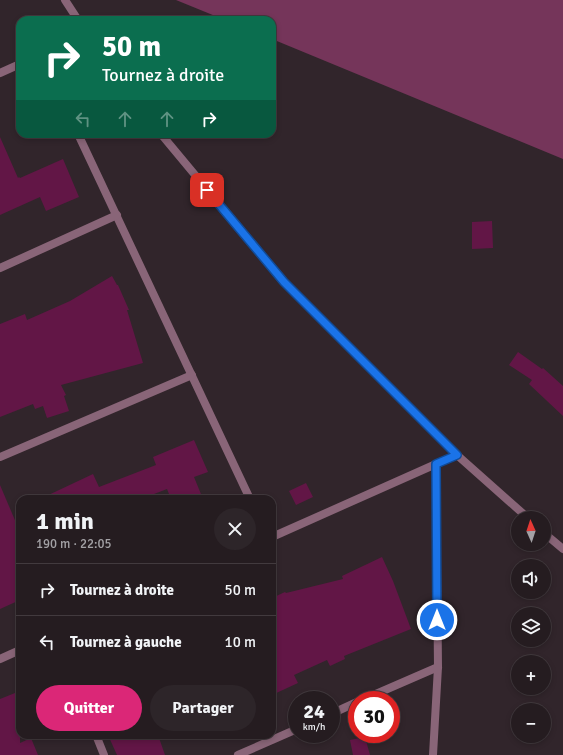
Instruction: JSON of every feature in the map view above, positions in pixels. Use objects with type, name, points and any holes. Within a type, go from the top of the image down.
[{"type":"street","points":[[65,0],[75,16]]},
{"type":"street","points":[[0,73],[16,66]]},
{"type":"street","points":[[80,138],[248,495]]},
{"type":"street","points":[[164,138],[284,282],[457,455],[520,511]]},
{"type":"street","points":[[0,268],[117,215]]},
{"type":"street","points":[[0,457],[192,376]]},
{"type":"street","points":[[276,535],[457,455]]},
{"type":"street","points":[[433,755],[438,667],[436,464]]},
{"type":"street","points":[[551,539],[563,549]]},
{"type":"street","points":[[0,659],[16,652]]},
{"type":"street","points":[[383,691],[438,667]]},
{"type":"street","points":[[276,738],[288,733]]},
{"type":"street","points":[[98,739],[104,755]]},
{"type":"street","points":[[238,755],[274,739]]},
{"type":"shaded area","points":[[176,0],[563,0],[563,159],[276,41],[276,16],[215,16]]},
{"type":"building","points":[[0,137],[18,178],[63,159],[79,197],[46,211],[40,197],[0,215]]},
{"type":"building","points":[[492,221],[493,248],[472,249],[472,222]]},
{"type":"building","points":[[112,276],[118,285],[129,310],[127,310],[143,363],[61,385],[66,395],[64,396],[69,411],[47,418],[43,406],[35,409],[33,404],[0,417],[0,324],[25,314],[27,320],[70,301]]},
{"type":"building","points":[[518,352],[542,369],[543,368],[563,386],[563,416],[529,384],[532,380],[509,365]]},
{"type":"building","points":[[194,440],[208,472],[194,477],[201,495],[169,495],[167,489],[151,495],[48,495],[93,474],[99,487],[156,465],[153,457]]},
{"type":"building","points":[[306,483],[313,497],[296,505],[289,491]]},
{"type":"building","points":[[0,485],[16,523],[16,602],[0,609]]},
{"type":"building","points":[[382,557],[393,581],[411,629],[344,656],[345,659],[330,666],[327,660],[294,675],[298,683],[276,693],[276,596],[285,592],[343,579],[342,576]]},
{"type":"building","points":[[16,693],[16,739],[20,739],[20,743],[31,739],[38,755],[0,755],[0,699]]},
{"type":"building","points":[[110,739],[159,739],[165,755],[117,755]]},
{"type":"building","points":[[351,743],[367,743],[370,755],[353,755]]},
{"type":"route","points":[[207,190],[284,282],[457,455],[436,464],[437,620]]}]
